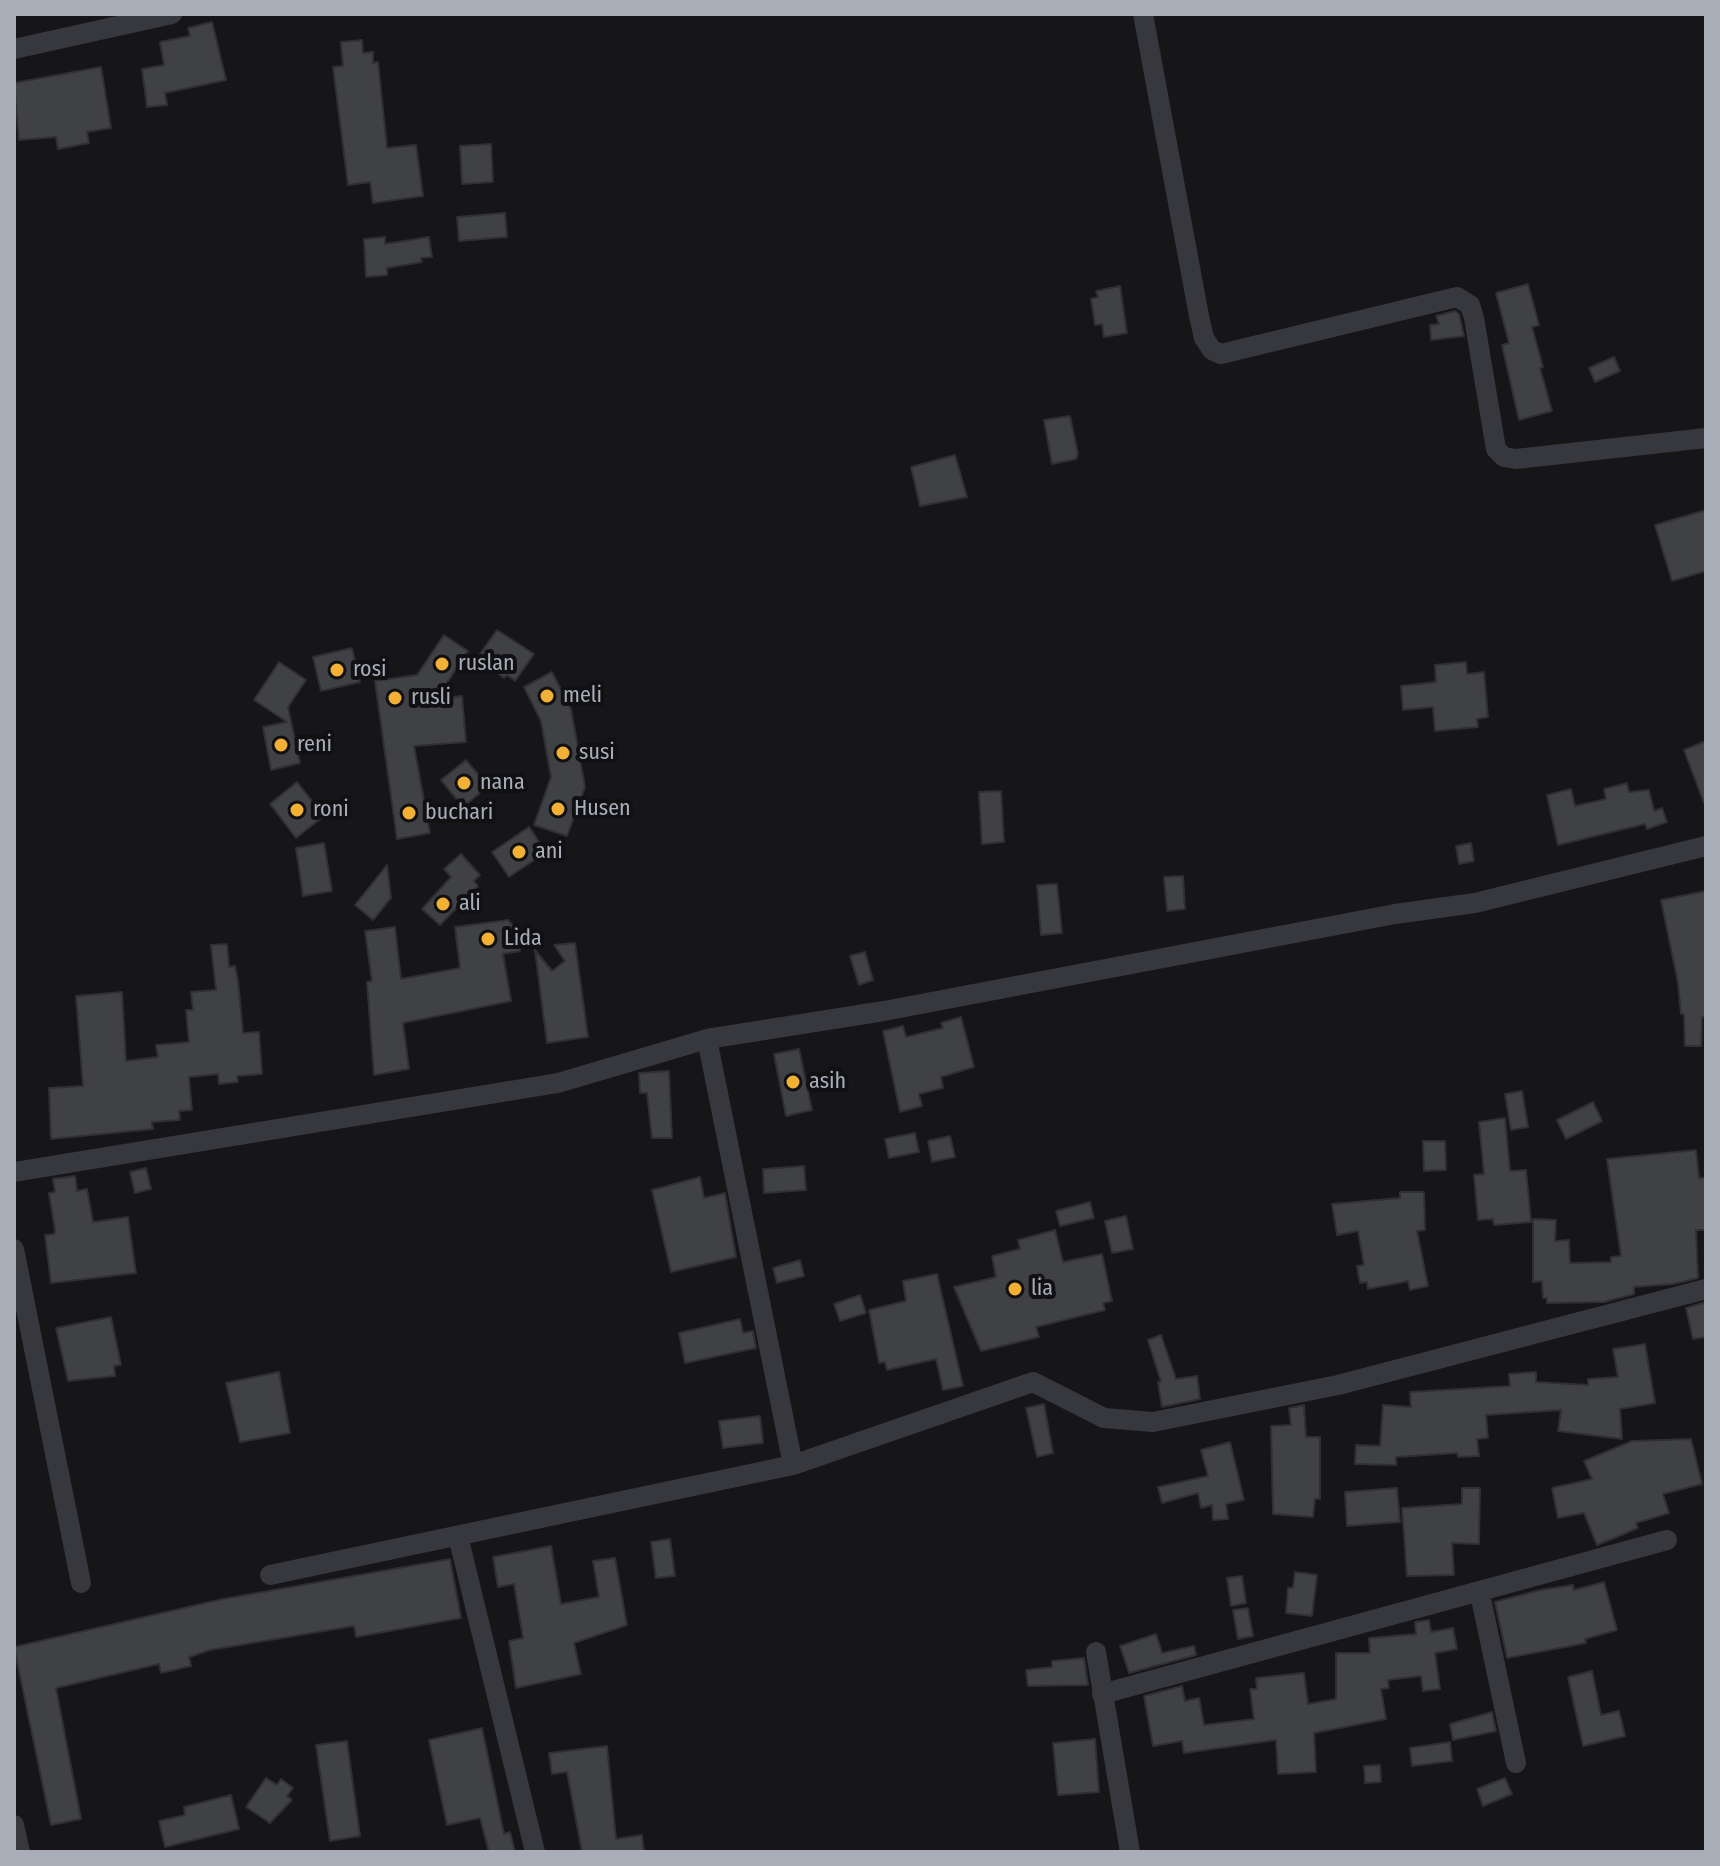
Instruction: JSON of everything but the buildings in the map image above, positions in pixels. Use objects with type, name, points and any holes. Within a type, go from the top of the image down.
[{"type":"street","points":[[14,49],[172,14]]},
{"type":"street","points":[[1143,14],[1199,316],[1204,338],[1212,350],[1221,354],[1457,297],[1470,305],[1474,318],[1496,449],[1504,457],[1516,459],[1706,438]]},
{"type":"street","points":[[14,1172],[558,1083],[707,1039],[884,1011],[1379,917],[1475,903],[1706,846]]},
{"type":"street","points":[[707,1039],[793,1465]]},
{"type":"street","points":[[14,1249],[81,1583]]},
{"type":"street","points":[[270,1575],[793,1465],[1033,1382],[1104,1418],[1153,1422],[1338,1385],[1706,1289]]},
{"type":"street","points":[[458,1536],[535,1852]]},
{"type":"street","points":[[1102,1694],[1480,1594],[1667,1540]]},
{"type":"street","points":[[1480,1594],[1516,1763]]},
{"type":"street","points":[[1096,1652],[1130,1852]]},
{"type":"street","points":[[14,1825],[20,1852]]},
{"type":"place","name":"ruslan","points":[[442,664]]},
{"type":"place","name":"rosi","points":[[337,670]]},
{"type":"place","name":"meli","points":[[547,696]]},
{"type":"place","name":"rusli","points":[[395,698]]},
{"type":"place","name":"reni","points":[[281,745]]},
{"type":"place","name":"susi","points":[[563,753]]},
{"type":"place","name":"nana","points":[[464,783]]},
{"type":"place","name":"Husen","points":[[558,809]]},
{"type":"place","name":"roni","points":[[297,810]]},
{"type":"place","name":"buchari","points":[[409,813]]},
{"type":"place","name":"ani","points":[[519,852]]},
{"type":"place","name":"ali","points":[[443,904]]},
{"type":"place","name":"Lida","points":[[488,939]]},
{"type":"place","name":"asih","points":[[793,1082]]},
{"type":"place","name":"lia","points":[[1015,1289]]}]
